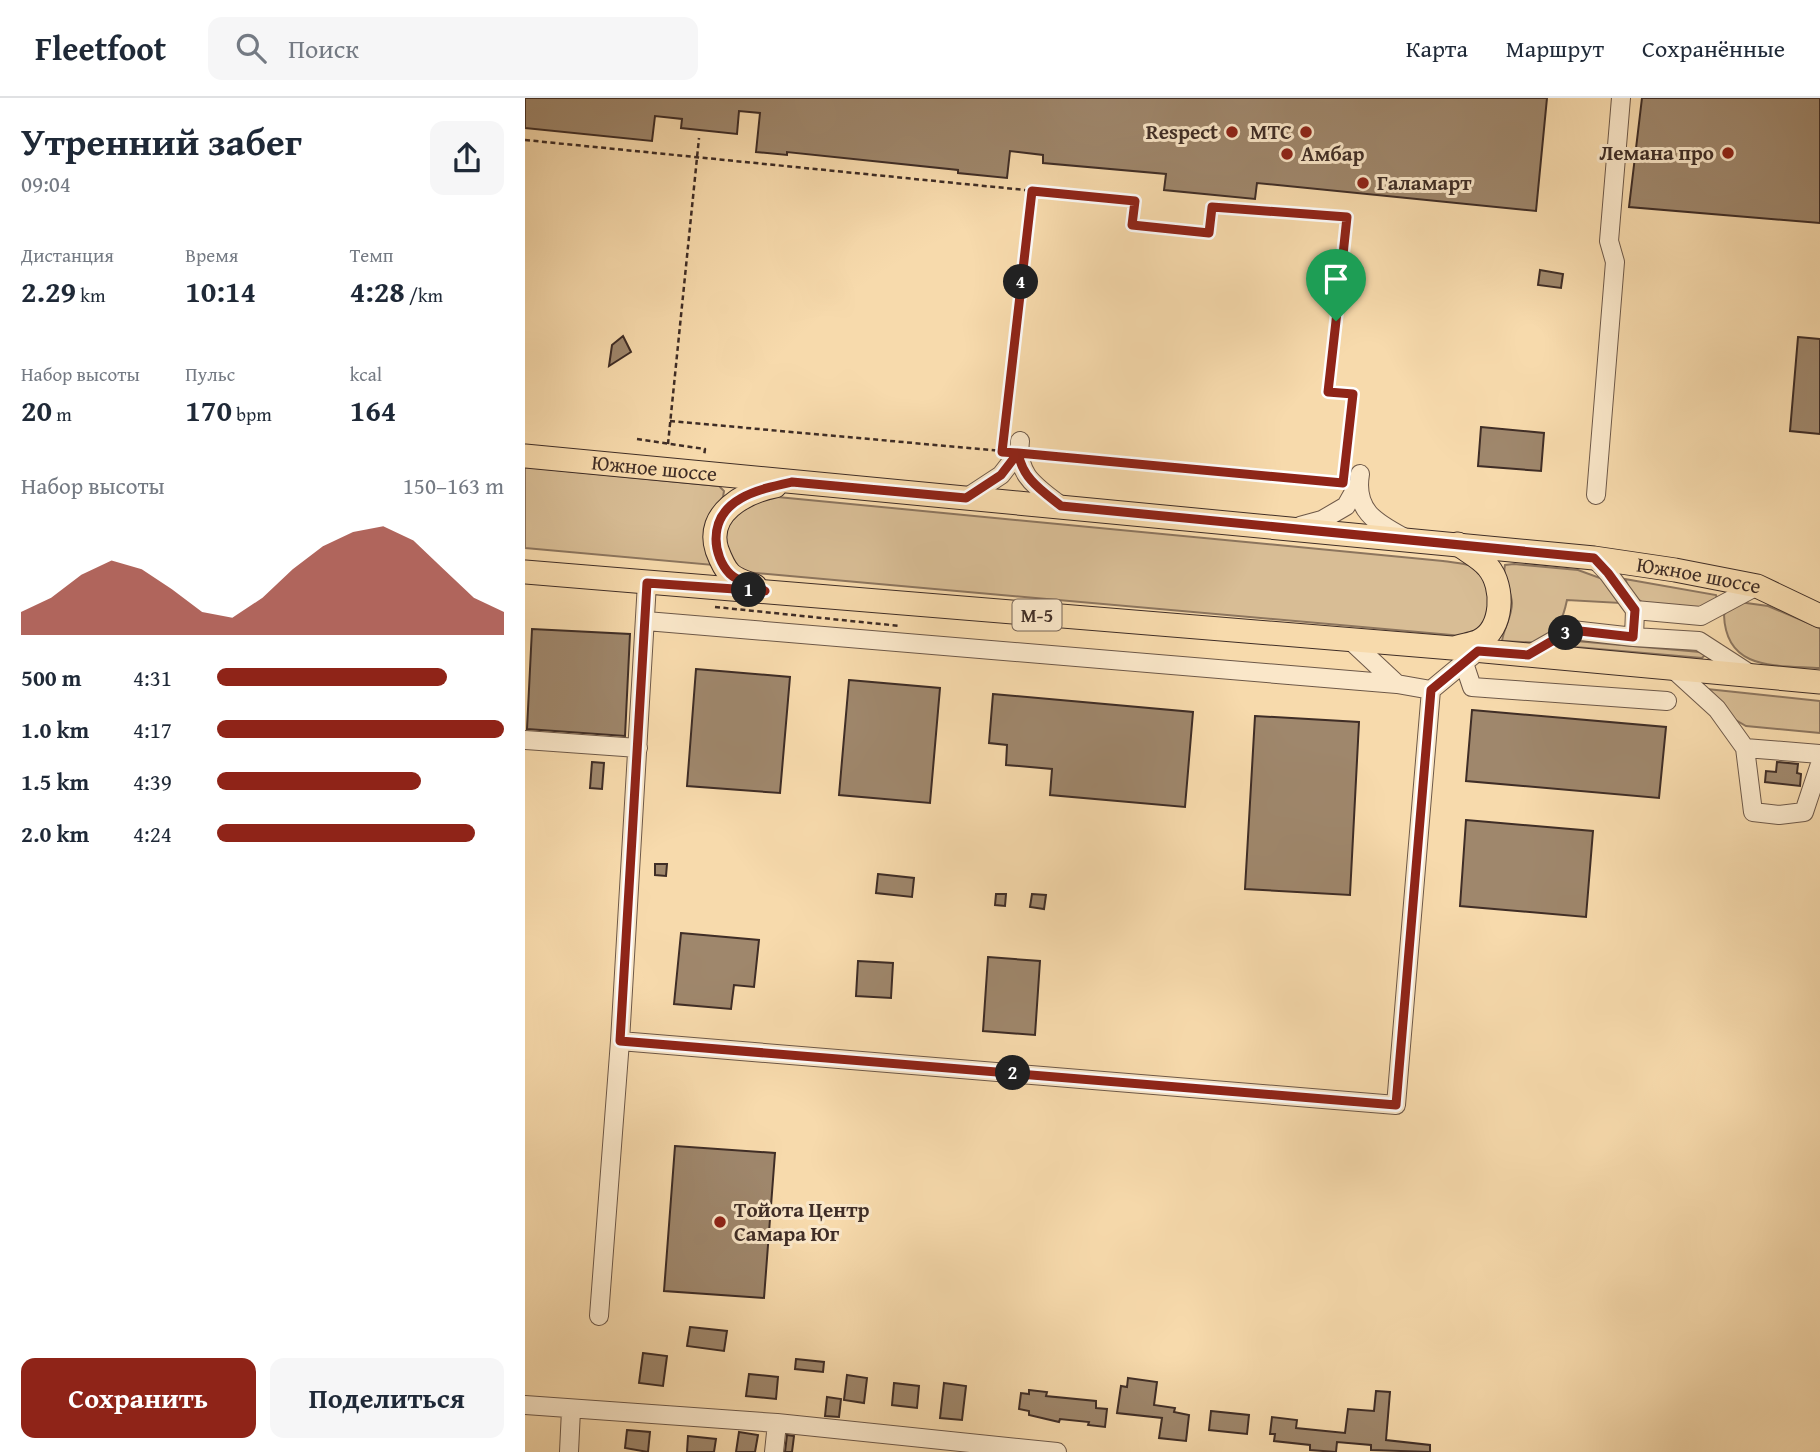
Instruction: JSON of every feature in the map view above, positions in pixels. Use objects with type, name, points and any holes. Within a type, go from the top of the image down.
[{"type":"main road","name":"Южное шоссе","points":[[525,456],[1594,558],[1756,586],[1820,616]]},
{"type":"main road","points":[[765,591],[731,575],[718,553],[716,531],[720,516],[731,504],[764,488],[792,482]]},
{"type":"main road","points":[[1458,544],[1488,567],[1500,600],[1492,630],[1465,654]]},
{"type":"main road","name":"М-5","points":[[525,572],[1351,640],[1465,654],[1528,655],[1820,682]]},
{"type":"street","points":[[1596,495],[1615,262],[1609,241],[1621,98]]},
{"type":"street","points":[[966,498],[1001,475],[1013,448]]},
{"type":"street","points":[[1013,448],[1028,479],[1061,506]]},
{"type":"street","points":[[1289,528],[1322,520],[1346,506],[1359,479],[1360,500],[1371,517],[1406,539]]},
{"type":"street","points":[[1594,558],[1635,610],[1633,637]]},
{"type":"street","points":[[599,1316],[620,1041],[647,583]]},
{"type":"street","points":[[1635,610],[1701,616],[1756,586]]},
{"type":"street","points":[[1699,641],[1701,616]]},
{"type":"street","points":[[646,621],[1397,684],[1431,690]]},
{"type":"street","points":[[1528,655],[1571,630],[1699,641],[1753,676]]},
{"type":"street","points":[[1351,640],[1397,684]]},
{"type":"street","points":[[620,1041],[1396,1105],[1431,690],[1465,654]]},
{"type":"street","points":[[1465,654],[1472,687],[1667,701]]},
{"type":"street","points":[[1672,668],[1717,709],[1745,748],[1753,812],[1779,815],[1804,812],[1820,764]]},
{"type":"street","points":[[525,740],[638,748]]},
{"type":"street","points":[[1745,748],[1820,754]]},
{"type":"street","points":[[525,1405],[778,1423],[975,1448],[1057,1452]]},
{"type":"street","points":[[569,1452],[571,1410]]},
{"type":"street","points":[[774,1452],[778,1423]]},
{"type":"path","points":[[668,443],[699,138]]},
{"type":"path","points":[[525,141],[1135,201],[1132,225],[1209,233],[1212,207],[1347,217],[1328,392],[1353,394],[1343,483],[1013,448],[670,421]]},
{"type":"path","points":[[1013,448],[1032,191]]},
{"type":"path","points":[[637,439],[705,449],[704,456]]},
{"type":"path","points":[[706,606],[904,626]]},
{"type":"shaded area","points":[[525,467],[719,486],[724,491],[723,497],[711,513],[713,565],[525,548]]},
{"type":"shaded area","points":[[767,496],[1457,563],[1479,570],[1488,581],[1498,603],[1474,637],[744,572],[728,557],[725,530],[733,512]]},
{"type":"shaded area","points":[[1505,565],[1578,570],[1611,582],[1620,603],[1567,600],[1559,624],[1542,643],[1502,641],[1512,603]]},
{"type":"shaded area","points":[[1625,579],[1716,595],[1717,599],[1710,609],[1649,607],[1632,595]]},
{"type":"shaded area","points":[[1739,602],[1768,606],[1820,628],[1820,668],[1772,665],[1744,656],[1734,647],[1727,634],[1724,615],[1728,608]]},
{"type":"shaded area","points":[[1576,641],[1700,652],[1705,655],[1702,658],[1575,647],[1573,645]]},
{"type":"shaded area","points":[[1707,689],[1820,701],[1820,733],[1746,726],[1734,719]]},
{"type":"building","name":"Амбар","points":[[525,98],[1547,98],[1536,211],[1257,183],[1255,199],[1164,190],[1166,174],[1043,163],[1043,155],[1010,151],[1007,178],[958,173],[958,170],[787,152],[787,155],[756,152],[760,113],[739,111],[737,134],[681,128],[682,119],[655,116],[652,141],[525,128]]},
{"type":"building","name":"Лемана про","points":[[1642,98],[1820,98],[1820,223],[1629,207]]},
{"type":"building","points":[[1540,270],[1563,274],[1561,288],[1538,285]]},
{"type":"building","points":[[623,336],[631,352],[609,366],[612,345]]},
{"type":"building","points":[[1798,337],[1820,339],[1820,434],[1790,431]]},
{"type":"building","points":[[1481,427],[1544,433],[1541,471],[1478,466]]},
{"type":"building","points":[[532,629],[630,634],[625,736],[527,729]]},
{"type":"building","points":[[696,669],[790,677],[780,793],[687,786]]},
{"type":"building","points":[[849,680],[940,688],[930,803],[839,795]]},
{"type":"building","points":[[993,694],[1193,712],[1185,807],[1050,795],[1052,769],[1006,765],[1007,745],[989,743]]},
{"type":"building","points":[[1472,710],[1666,727],[1659,798],[1466,781]]},
{"type":"building","points":[[1255,716],[1359,722],[1350,895],[1245,889]]},
{"type":"building","points":[[592,762],[604,763],[602,789],[590,788]]},
{"type":"building","points":[[1777,762],[1798,764],[1800,786],[1765,782],[1766,771],[1776,772]]},
{"type":"building","points":[[1466,820],[1593,831],[1586,917],[1460,906]]},
{"type":"building","points":[[655,864],[667,864],[666,876],[655,875]]},
{"type":"building","points":[[878,874],[914,878],[912,897],[876,893]]},
{"type":"building","points":[[996,894],[1006,894],[1005,906],[995,905]]},
{"type":"building","points":[[1032,894],[1046,895],[1044,909],[1030,907]]},
{"type":"building","points":[[681,933],[759,940],[754,987],[734,985],[731,1009],[674,1004]]},
{"type":"building","points":[[988,957],[1040,961],[1035,1035],[983,1031]]},
{"type":"building","points":[[858,961],[893,963],[891,998],[856,996]]},
{"type":"building","name":"Тойота Центр Самара Юг","points":[[675,1146],[775,1153],[764,1298],[664,1291]]},
{"type":"building","points":[[690,1327],[727,1331],[724,1351],[687,1346]]},
{"type":"building","points":[[643,1353],[667,1356],[663,1386],[639,1383]]},
{"type":"building","points":[[796,1359],[824,1362],[823,1372],[795,1369]]},
{"type":"building","points":[[749,1374],[778,1377],[776,1399],[746,1396]]},
{"type":"building","points":[[847,1375],[867,1378],[864,1403],[844,1400]]},
{"type":"building","points":[[1128,1378],[1157,1382],[1154,1405],[1175,1408],[1174,1412],[1189,1415],[1186,1441],[1159,1438],[1162,1418],[1117,1413],[1121,1386],[1127,1387]]},
{"type":"building","points":[[894,1383],[919,1386],[917,1408],[892,1405]]},
{"type":"building","points":[[944,1383],[966,1386],[962,1420],[940,1418]]},
{"type":"building","points":[[1029,1390],[1047,1392],[1046,1396],[1096,1401],[1096,1408],[1107,1409],[1105,1427],[1088,1425],[1089,1422],[1060,1419],[1059,1422],[1029,1415],[1029,1411],[1019,1409],[1021,1393],[1029,1394]]},
{"type":"building","points":[[1376,1391],[1390,1392],[1386,1440],[1430,1445],[1430,1452],[1371,1450],[1371,1445],[1337,1442],[1336,1452],[1310,1450],[1310,1445],[1274,1441],[1275,1434],[1270,1434],[1272,1417],[1297,1420],[1296,1428],[1345,1433],[1348,1409],[1374,1411]]},
{"type":"building","points":[[827,1397],[841,1399],[839,1417],[825,1416]]},
{"type":"building","points":[[1211,1411],[1249,1415],[1247,1434],[1209,1430]]},
{"type":"building","points":[[627,1430],[650,1432],[648,1452],[625,1448]]},
{"type":"building","points":[[739,1432],[758,1435],[755,1452],[736,1452]]},
{"type":"building","points":[[787,1435],[794,1436],[792,1452],[785,1452]]},
{"type":"building","points":[[688,1436],[716,1439],[714,1452],[687,1452]]},
{"type":"place","name":"Respect","points":[[1232,132]]},
{"type":"place","name":"МТС","points":[[1306,132]]},
{"type":"place","name":"Лемана про","points":[[1728,153]]},
{"type":"place","name":"Амбар","points":[[1287,154]]},
{"type":"place","name":"Галамарт","points":[[1363,183]]},
{"type":"place","name":"Тойота Центр Самара Юг","points":[[720,1222]]},
{"type":"route","points":[[1336,321],[1328,392],[1353,394],[1343,483],[1018,453],[1001,475],[966,498],[792,482],[764,488],[731,504],[720,516],[716,531],[716,545],[721,561],[731,575],[765,591],[647,583],[620,1041],[1396,1105],[1431,690],[1478,651],[1528,655],[1571,630],[1633,637],[1635,610],[1594,558],[1061,506],[1028,479],[1021,467],[1018,453],[1002,452],[1032,191],[1135,201],[1132,225],[1209,233],[1212,207],[1347,217],[1336,321]]}]
